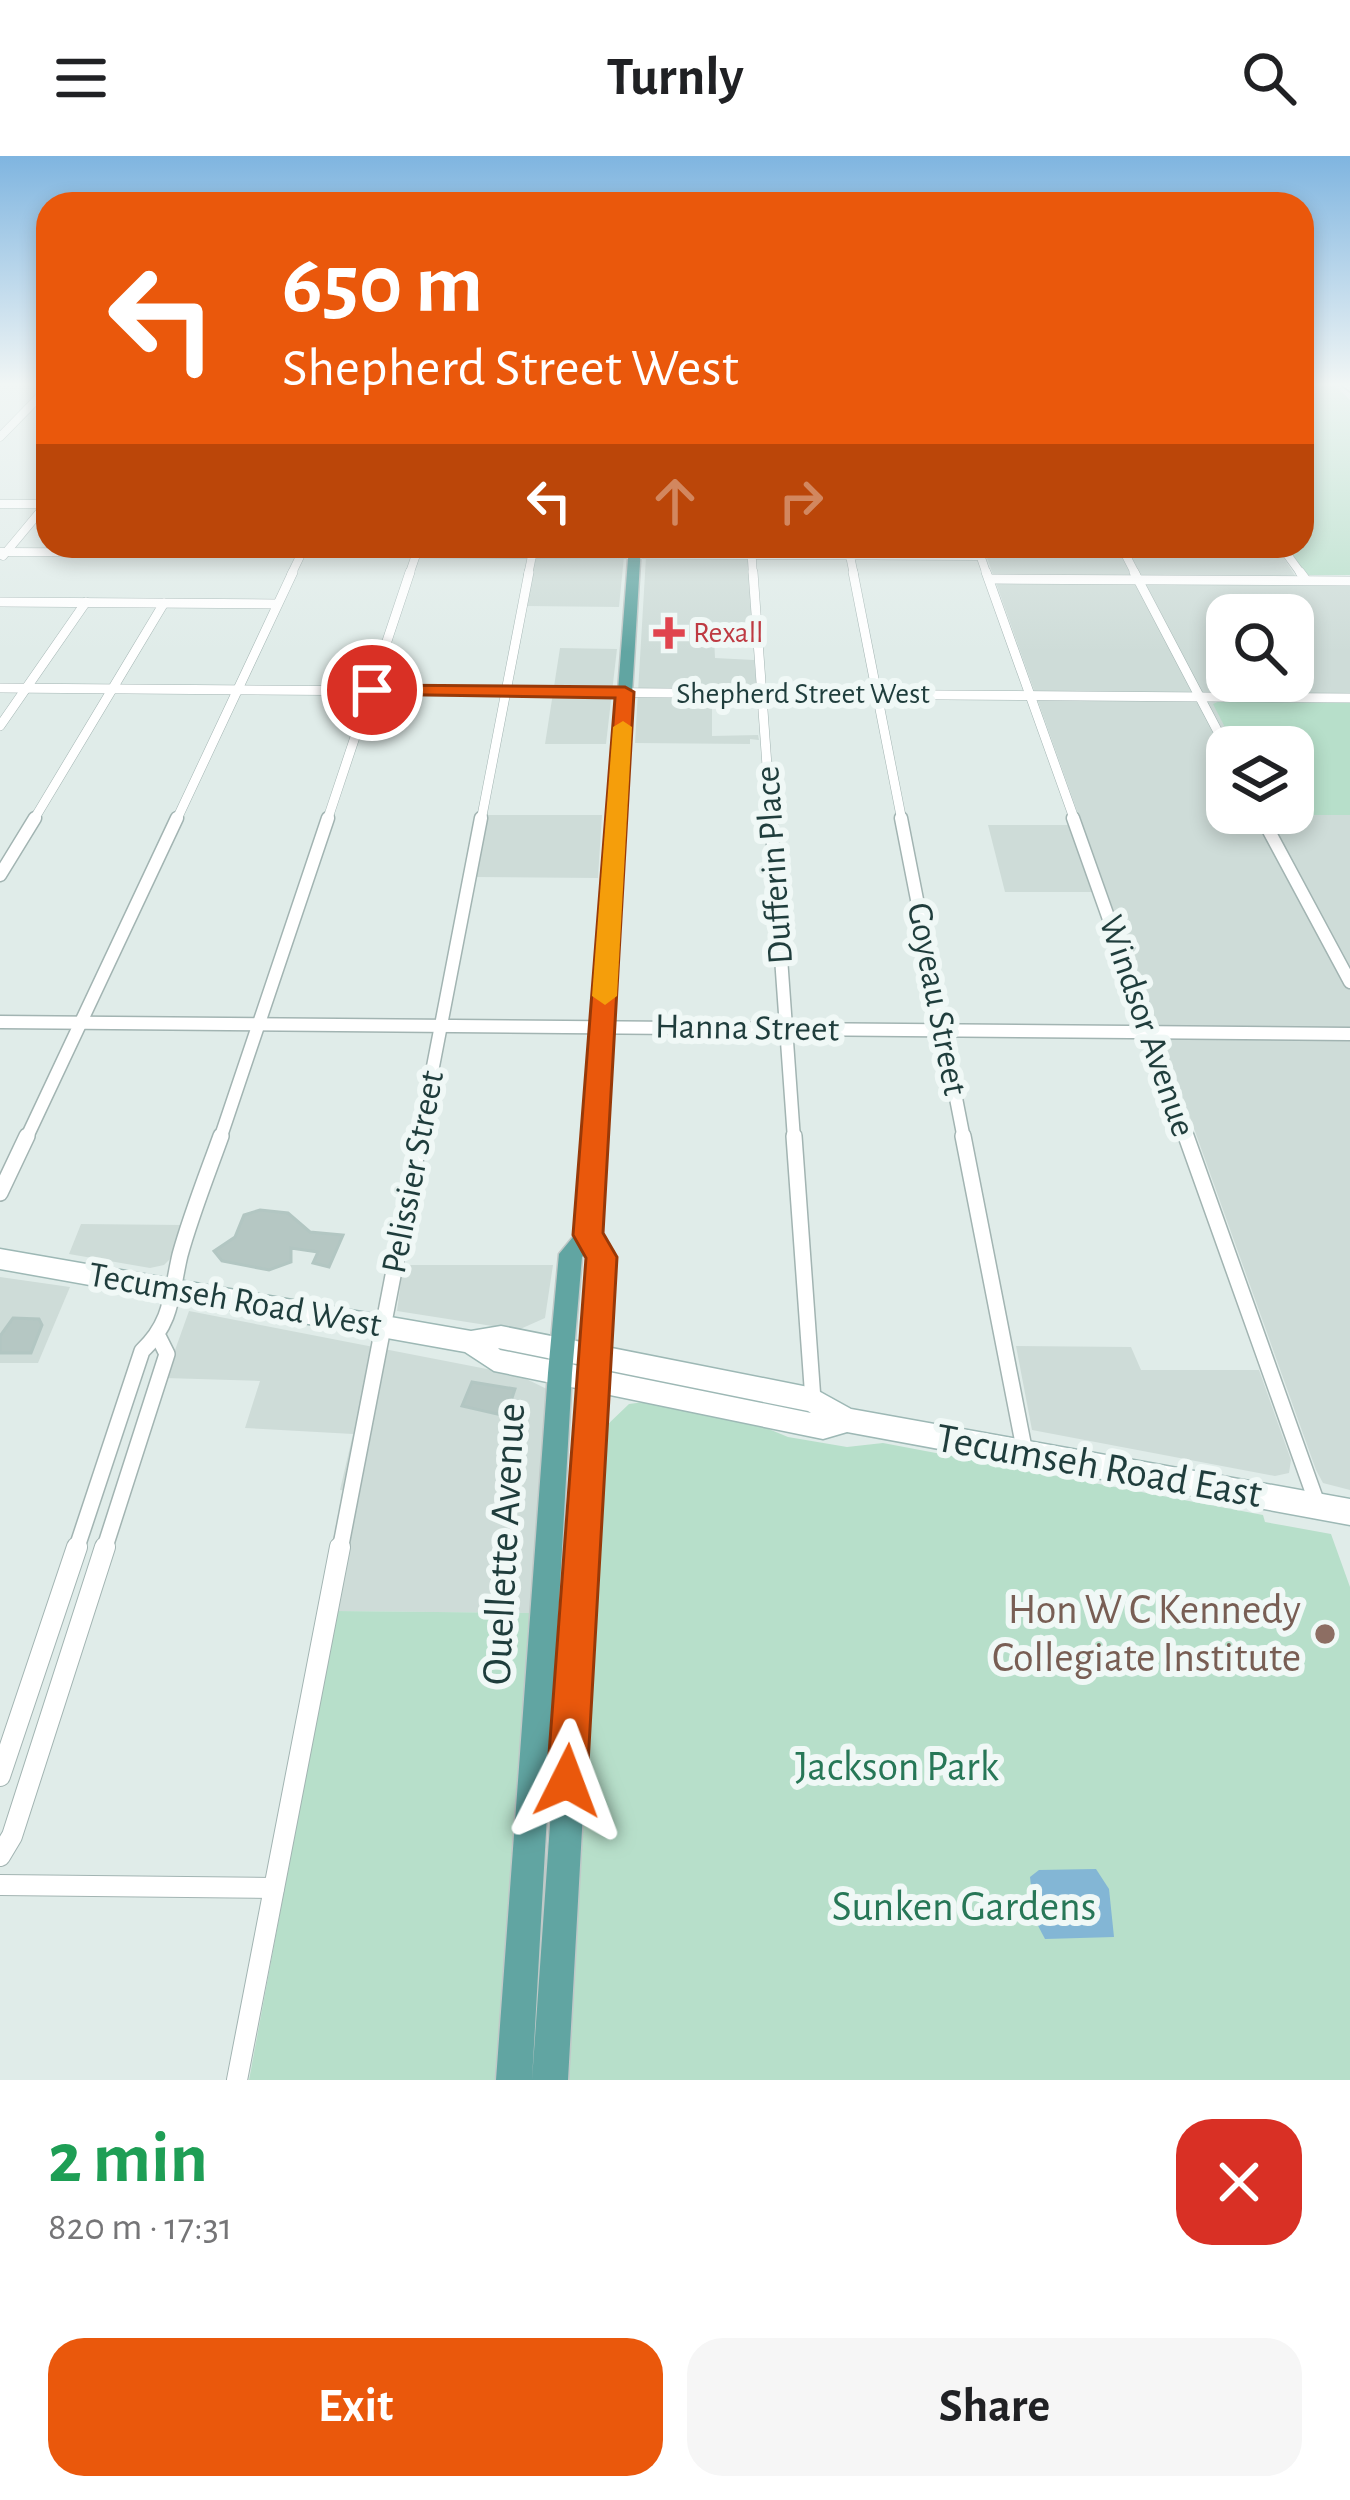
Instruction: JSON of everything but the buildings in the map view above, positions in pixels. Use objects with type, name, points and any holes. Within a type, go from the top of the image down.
[{"type":"main road","name":"Ouellette Avenue","points":[[514,2080],[576,1363],[602,1257],[588,1235],[634,558]]},
{"type":"main road","name":"Tecumseh Road West","points":[[0,1259],[471,1342],[494,1360],[576,1363]]},
{"type":"main road","name":"Ouellette Avenue","points":[[550,2080],[576,1363]]},
{"type":"main road","name":"Tecumseh Road East","points":[[576,1363],[813,1400],[847,1420],[1350,1512]]},
{"type":"main road","name":"Tecumseh Road East","points":[[576,1363],[824,1426],[847,1420]]},
{"type":"street","points":[[0,504],[36,504]]},
{"type":"street","points":[[2,554],[36,517]]},
{"type":"street","points":[[2,554],[36,553]]},
{"type":"street","points":[[0,1193],[299,558]]},
{"type":"street","points":[[0,1776],[142,1351],[159,1338],[177,1290],[178,1259],[415,558]]},
{"type":"street","name":"Pelissier Street","points":[[237,2080],[531,558]]},
{"type":"street","name":"Dufferin Place","points":[[753,558],[813,1400]]},
{"type":"street","name":"Goyeau Street","points":[[851,558],[1025,1453]]},
{"type":"street","name":"Windsor Avenue","points":[[982,558],[1318,1506]]},
{"type":"street","points":[[1127,558],[1215,726]]},
{"type":"street","points":[[1290,558],[1306,580]]},
{"type":"street","points":[[989,579],[1350,580]]},
{"type":"street","points":[[0,602],[278,604]]},
{"type":"street","points":[[0,726],[86,602]]},
{"type":"street","points":[[0,875],[164,603]]},
{"type":"street","name":"Shepherd Street West","points":[[0,688],[1350,698]]},
{"type":"street","points":[[1272,834],[1350,982]]},
{"type":"street","name":"Hanna Street","points":[[0,1022],[1350,1034]]},
{"type":"street","points":[[0,1856],[12,1836],[167,1354],[159,1338]]},
{"type":"street","points":[[0,1885],[274,1888]]},
{"type":"shaded area","points":[[536,558],[624,558],[619,607],[527,606]]},
{"type":"shaded area","points":[[646,558],[748,559],[753,637],[714,637],[715,658],[754,660],[757,689],[752,696],[712,696],[712,736],[758,735],[759,740],[750,739],[750,744],[635,743]]},
{"type":"shaded area","points":[[987,558],[1284,558],[1296,577],[1350,583],[1350,1029],[1156,1028],[1105,892],[1005,892],[988,825],[1082,825]]},
{"type":"shaded area","points":[[560,648],[617,649],[606,744],[545,744]]},
{"type":"shaded area","points":[[488,815],[602,815],[598,878],[475,877]]},
{"type":"shaded area","points":[[1162,1039],[1350,1040],[1350,1490],[1323,1483],[1316,1470]]},
{"type":"shaded area","points":[[81,1224],[183,1225],[175,1254],[164,1265],[150,1268],[69,1254]]},
{"type":"shaded area","points":[[403,1265],[553,1265],[545,1318],[518,1330],[397,1311]]},
{"type":"shaded area","points":[[0,1277],[70,1287],[38,1363],[0,1363]]},
{"type":"shaded area","points":[[189,1311],[518,1375],[549,1390],[535,1613],[336,1611],[360,1491],[340,1490],[353,1434],[245,1428],[260,1381],[165,1378]]},
{"type":"shaded area","points":[[1016,1346],[1131,1347],[1141,1370],[1259,1370],[1291,1460],[1289,1473],[1275,1476],[1032,1430]]},
{"type":"green space","points":[[1314,473],[1350,473],[1350,575],[1303,575],[1291,558],[1314,558]]},
{"type":"green space","points":[[1350,702],[1350,815],[1314,815],[1314,726],[1224,726],[1213,704]]},
{"type":"green space","name":"Jackson Park","points":[[644,1402],[752,1422],[788,1437],[847,1447],[883,1443],[1263,1515],[1265,1522],[1331,1534],[1350,1587],[1350,2080],[564,2080],[605,1427],[629,1404]]},
{"type":"green space","points":[[336,1611],[535,1613],[500,2080],[249,2080]]},
{"type":"water","points":[[1096,1869],[1109,1889],[1114,1937],[1045,1939],[1035,1920],[1030,1877],[1039,1870]]},
{"type":"slow traffic","points":[[605,996],[623,727]]},
{"type":"place","name":"Rexall","points":[[669,633]]},
{"type":"place","name":"Hon W C Kennedy Collegiate Institute","points":[[1325,1634]]},
{"type":"route","points":[[372,690],[625,692],[588,1235],[602,1257],[567,1781]]},
{"type":"park label","name":"Sunken Gardens","points":[[964,1907]]}]
